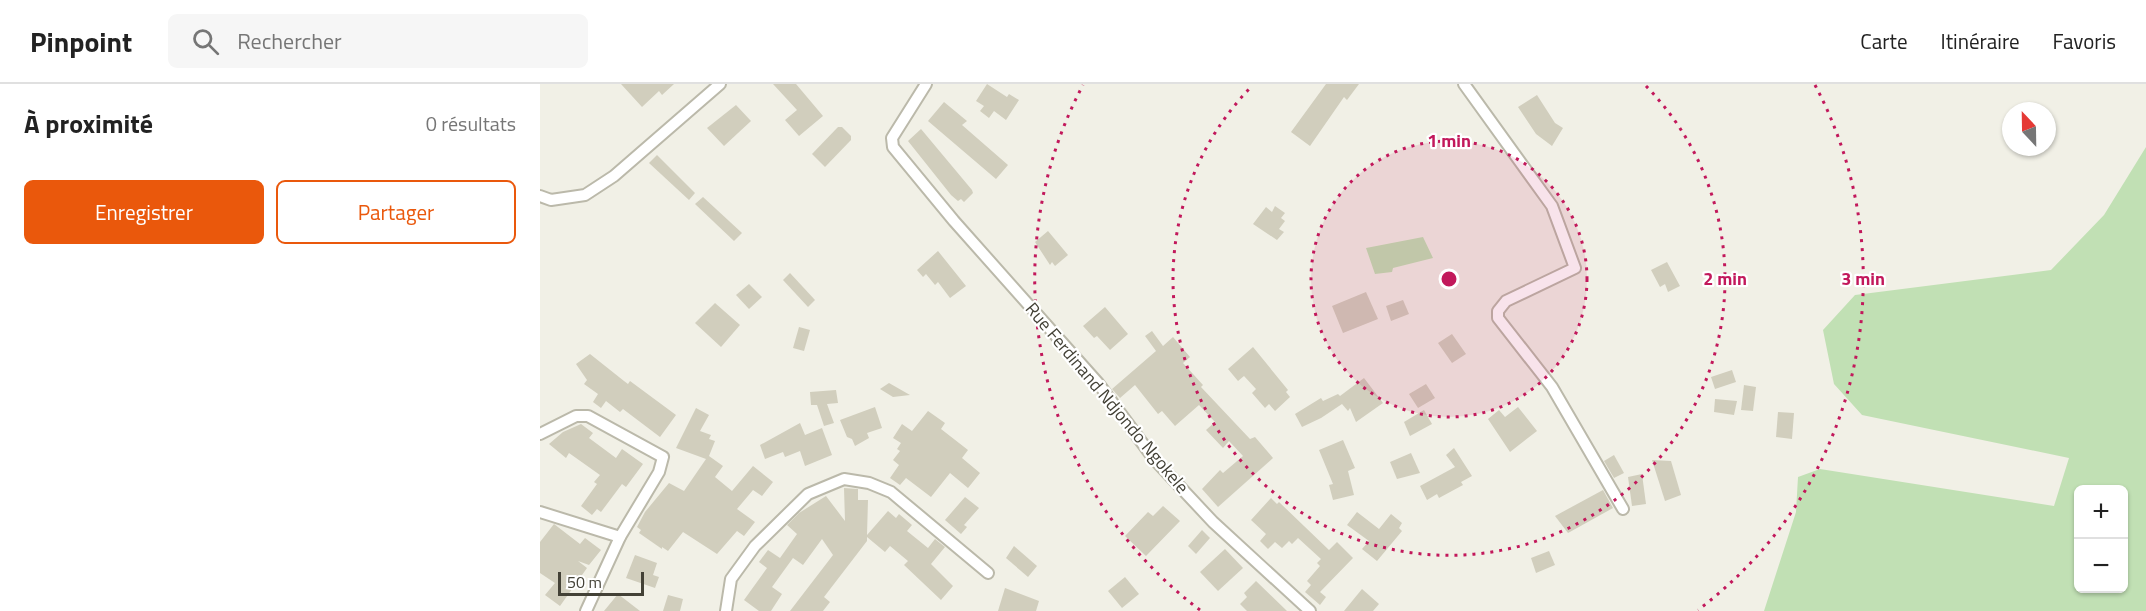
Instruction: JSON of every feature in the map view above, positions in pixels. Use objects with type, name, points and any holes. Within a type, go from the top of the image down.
[{"type":"street","points":[[540,196],[551,200],[585,195],[614,176],[720,84]]},
{"type":"street","name":"Rue Ferdinand Ndjondo Ngokele","points":[[926,84],[892,138],[893,147],[954,221],[1098,382],[1154,459],[1213,522],[1310,611]]},
{"type":"street","points":[[1464,84],[1552,206],[1575,268],[1506,301],[1498,311],[1498,318],[1552,387],[1623,508]]},
{"type":"street","points":[[540,434],[576,416],[588,416],[663,457],[659,472],[620,537],[586,611]]},
{"type":"street","points":[[726,611],[731,579],[754,546],[808,494],[844,479],[869,483],[891,492],[988,573]]},
{"type":"street","points":[[540,512],[620,537]]},
{"type":"green space","points":[[2146,147],[2146,611],[1764,611],[1796,512],[1798,477],[1820,469],[2054,506],[2069,458],[1862,415],[1834,384],[1823,330],[1855,295],[2051,270],[2104,215]]},
{"type":"green space","points":[[1423,237],[1433,258],[1393,268],[1392,272],[1375,274],[1366,248]]},
{"type":"building","points":[[621,84],[674,84],[662,95],[659,91],[642,107]]},
{"type":"building","points":[[773,84],[796,84],[823,116],[799,136],[785,120],[797,110]]},
{"type":"building","points":[[987,84],[1007,97],[1009,94],[1019,100],[1006,120],[994,111],[989,118],[980,111],[984,106],[976,101]]},
{"type":"building","points":[[1326,84],[1359,84],[1347,100],[1344,97],[1310,146],[1291,132]]},
{"type":"building","points":[[1537,95],[1555,123],[1563,128],[1552,146],[1536,134],[1518,107]]},
{"type":"building","points":[[944,102],[967,121],[962,125],[1008,165],[996,179],[928,121]]},
{"type":"building","points":[[736,105],[751,121],[724,146],[707,128]]},
{"type":"building","points":[[838,127],[842,127],[851,136],[851,140],[825,167],[812,154]]},
{"type":"building","points":[[921,129],[972,190],[973,193],[964,202],[961,199],[958,201],[951,195],[908,141]]},
{"type":"building","points":[[657,155],[695,193],[689,200],[649,163]]},
{"type":"building","points":[[703,197],[742,233],[734,241],[695,204]]},
{"type":"building","points":[[1275,206],[1285,213],[1281,218],[1285,221],[1279,229],[1284,232],[1277,240],[1253,224],[1266,207],[1272,212]]},
{"type":"building","points":[[1048,231],[1068,255],[1055,266],[1052,262],[1050,265],[1035,242]]},
{"type":"building","points":[[938,251],[966,286],[950,298],[938,282],[935,285],[926,274],[923,277],[917,270]]},
{"type":"building","points":[[1667,262],[1680,286],[1668,292],[1665,284],[1660,287],[1651,270]]},
{"type":"building","points":[[790,273],[815,300],[808,307],[783,280]]},
{"type":"building","points":[[749,284],[762,297],[749,309],[736,295]]},
{"type":"building","points":[[1366,292],[1378,319],[1343,333],[1332,306]]},
{"type":"building","points":[[1403,300],[1409,314],[1391,321],[1386,306]]},
{"type":"building","points":[[715,303],[740,325],[721,347],[695,323]]},
{"type":"building","points":[[1105,307],[1128,334],[1110,350],[1097,336],[1094,338],[1083,326]]},
{"type":"building","points":[[799,327],[810,330],[804,351],[793,348]]},
{"type":"building","points":[[1152,331],[1163,346],[1173,337],[1190,357],[1183,363],[1203,385],[1201,387],[1250,439],[1255,437],[1273,458],[1218,507],[1202,489],[1220,470],[1223,473],[1243,456],[1229,441],[1223,448],[1206,430],[1215,422],[1199,405],[1175,426],[1162,411],[1158,414],[1135,385],[1120,398],[1112,389],[1156,351],[1145,336]]},
{"type":"building","points":[[1452,334],[1466,354],[1452,363],[1438,343]]},
{"type":"building","points":[[1253,347],[1288,390],[1286,392],[1290,397],[1275,411],[1269,404],[1265,408],[1252,393],[1256,389],[1244,376],[1238,381],[1228,369]]},
{"type":"building","points":[[590,354],[628,384],[630,381],[676,415],[660,437],[623,409],[620,412],[606,401],[601,408],[593,402],[598,394],[584,384],[587,380],[576,364]]},
{"type":"building","points":[[1732,370],[1736,382],[1715,389],[1711,377]]},
{"type":"building","points":[[1364,378],[1383,403],[1356,422],[1350,408],[1348,411],[1342,404],[1302,427],[1295,414],[1321,398],[1323,401],[1338,394],[1340,396]]},
{"type":"building","points":[[889,383],[910,395],[893,397],[880,389]]},
{"type":"building","points":[[1426,384],[1435,398],[1418,408],[1409,394]]},
{"type":"building","points":[[1744,385],[1756,387],[1753,411],[1741,410]]},
{"type":"building","points":[[836,390],[838,403],[827,404],[834,423],[824,426],[817,405],[811,405],[810,392]]},
{"type":"building","points":[[1715,399],[1737,401],[1734,415],[1714,412]]},
{"type":"building","points":[[875,407],[882,428],[867,433],[869,438],[855,446],[852,439],[847,437],[840,420]]},
{"type":"building","points":[[1518,407],[1537,431],[1510,452],[1488,419],[1499,410],[1505,417]]},
{"type":"building","points":[[696,408],[709,415],[700,431],[711,435],[709,439],[715,441],[709,456],[723,466],[715,477],[732,491],[753,466],[773,482],[762,496],[753,490],[737,509],[755,522],[744,536],[737,531],[717,554],[683,532],[668,551],[662,547],[662,549],[639,533],[641,530],[637,527],[645,512],[669,483],[684,491],[706,459],[676,448]]},
{"type":"building","points":[[1424,410],[1432,424],[1410,436],[1404,422]]},
{"type":"building","points":[[928,411],[945,423],[941,429],[968,450],[962,458],[980,473],[968,488],[950,473],[931,497],[906,478],[900,485],[890,478],[899,465],[893,460],[900,451],[897,449],[901,443],[893,438],[902,424],[912,431]]},
{"type":"building","points":[[1778,412],[1794,413],[1792,439],[1776,437]]},
{"type":"building","points":[[800,423],[805,435],[822,428],[832,455],[805,466],[800,451],[785,457],[783,452],[765,459],[760,445]]},
{"type":"building","points":[[581,424],[593,433],[589,438],[616,458],[622,449],[643,464],[626,487],[622,484],[601,512],[597,509],[592,515],[581,506],[597,484],[594,482],[600,475],[569,453],[566,458],[549,444],[563,432]]},
{"type":"building","points":[[1343,440],[1355,468],[1348,471],[1354,495],[1333,500],[1329,485],[1333,484],[1319,450]]},
{"type":"building","points":[[1454,448],[1472,476],[1461,482],[1463,485],[1439,498],[1437,494],[1427,500],[1420,486],[1455,467],[1446,455]]},
{"type":"building","points":[[1411,453],[1420,473],[1397,479],[1390,462]]},
{"type":"building","points":[[1614,455],[1624,473],[1614,478],[1604,461]]},
{"type":"building","points":[[1652,460],[1671,461],[1681,495],[1665,501]]},
{"type":"building","points":[[1642,474],[1646,504],[1632,506],[1628,477]]},
{"type":"building","points":[[844,488],[858,489],[858,500],[868,500],[867,535],[888,511],[896,518],[899,514],[912,525],[907,531],[928,548],[935,539],[945,547],[931,564],[953,586],[941,600],[904,565],[908,561],[890,546],[885,552],[867,537],[867,541],[824,597],[830,602],[823,611],[790,611],[833,555],[822,539],[803,565],[793,558],[772,587],[782,594],[771,611],[759,611],[744,600],[767,568],[759,562],[768,550],[780,558],[797,534],[787,525],[799,513],[826,496],[845,521]]},
{"type":"building","points":[[1603,490],[1613,508],[1568,533],[1555,516]]},
{"type":"building","points":[[965,497],[979,508],[964,525],[967,527],[961,534],[945,520]]},
{"type":"building","points":[[1271,498],[1277,504],[1279,502],[1329,550],[1337,542],[1353,558],[1320,592],[1326,597],[1320,605],[1305,592],[1311,585],[1307,581],[1320,566],[1317,563],[1321,559],[1298,538],[1292,544],[1289,541],[1282,548],[1275,542],[1268,549],[1260,541],[1266,534],[1251,520]]},
{"type":"building","points":[[1163,506],[1180,521],[1146,556],[1125,536],[1148,512],[1153,516]]},
{"type":"building","points":[[1357,512],[1379,529],[1391,514],[1402,523],[1399,528],[1402,531],[1377,561],[1362,549],[1369,541],[1347,525]]},
{"type":"building","points":[[554,524],[580,544],[585,538],[601,550],[589,565],[578,561],[587,568],[560,606],[545,595],[555,583],[540,573],[540,542]]},
{"type":"building","points":[[1202,530],[1210,538],[1196,554],[1188,546]]},
{"type":"building","points":[[1014,546],[1037,566],[1028,577],[1006,558]]},
{"type":"building","points":[[1225,549],[1243,568],[1218,591],[1200,572]]},
{"type":"building","points":[[1549,551],[1555,565],[1536,573],[1531,558]]},
{"type":"building","points":[[635,555],[657,563],[653,575],[659,577],[655,588],[626,578]]},
{"type":"building","points":[[1125,577],[1139,594],[1122,608],[1108,591]]},
{"type":"building","points":[[1256,581],[1287,611],[1247,611],[1240,604],[1247,597],[1244,593]]},
{"type":"building","points":[[1005,588],[1039,601],[1036,611],[998,611]]},
{"type":"building","points":[[1362,589],[1379,604],[1373,611],[1344,611]]},
{"type":"building","points":[[618,594],[640,611],[604,611]]},
{"type":"building","points":[[668,595],[683,599],[680,611],[663,611]]}]
